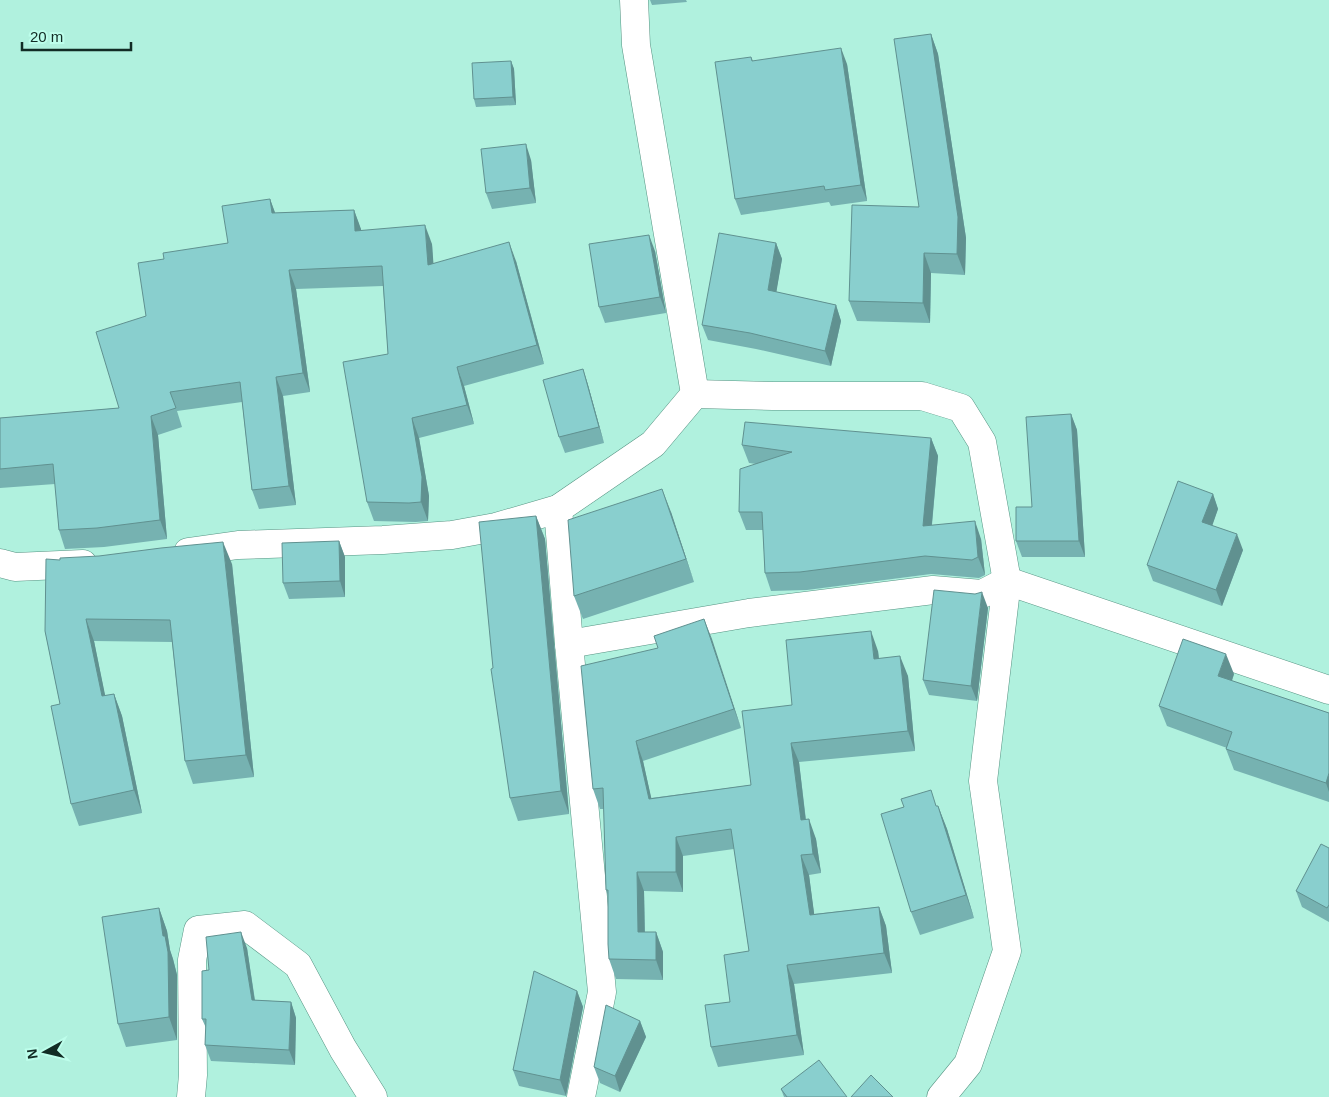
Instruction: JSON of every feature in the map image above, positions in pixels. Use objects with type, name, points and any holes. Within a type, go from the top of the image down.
[{"type":"street","points":[[162,555],[238,545],[383,540],[452,535],[496,527],[558,509],[653,444],[695,394],[636,46],[634,0]]},
{"type":"street","points":[[695,394],[922,396],[961,408],[982,442],[1007,581],[983,781],[1007,951],[968,1064],[941,1097]]},
{"type":"street","points":[[558,509],[602,992],[581,1097]]},
{"type":"street","points":[[0,563],[15,567],[105,563]]},
{"type":"street","points":[[569,644],[749,613],[933,590],[982,594],[1007,581],[1329,690]]},
{"type":"street","points":[[191,1097],[193,1075],[192,960],[198,930],[245,925],[298,965],[343,1049],[373,1097]]},
{"type":"building","points":[[931,34],[958,217],[957,254],[924,253],[923,303],[849,301],[852,205],[919,207],[894,39]]},
{"type":"building","points":[[841,48],[861,185],[825,190],[824,186],[735,199],[715,62],[751,57],[752,61]]},
{"type":"building","points":[[511,61],[513,97],[474,99],[472,63]]},
{"type":"building","points":[[526,144],[530,188],[486,193],[481,149]]},
{"type":"building","points":[[270,199],[272,213],[354,210],[355,231],[425,225],[428,265],[509,242],[537,345],[457,367],[467,405],[412,418],[422,477],[421,502],[367,502],[343,362],[388,354],[382,266],[289,270],[303,373],[276,377],[289,486],[252,490],[240,382],[170,392],[176,408],[151,416],[160,520],[97,528],[59,530],[53,464],[0,469],[0,418],[119,408],[96,332],[146,316],[138,263],[164,259],[163,253],[228,243],[222,206]]},
{"type":"building","points":[[719,233],[776,243],[768,290],[836,305],[825,351],[750,333],[702,325]]},
{"type":"building","points":[[649,235],[660,297],[599,307],[589,244]]},
{"type":"building","points":[[583,369],[599,427],[559,437],[543,380]]},
{"type":"building","points":[[1071,414],[1079,541],[1016,541],[1016,507],[1032,507],[1026,417]]},
{"type":"building","points":[[745,422],[931,438],[923,526],[975,521],[978,557],[972,560],[925,556],[800,572],[765,573],[762,512],[739,512],[740,469],[792,452],[742,445]]},
{"type":"building","points":[[1178,481],[1213,494],[1202,522],[1237,534],[1216,590],[1147,565]]},
{"type":"building","points":[[662,489],[686,559],[574,596],[568,520]]},
{"type":"building","points":[[536,516],[561,791],[510,798],[491,669],[493,668],[479,522]]},
{"type":"building","points":[[339,541],[340,581],[283,583],[282,543]]},
{"type":"building","points":[[223,542],[246,755],[185,761],[170,620],[86,619],[102,696],[114,694],[134,790],[71,804],[51,706],[60,704],[45,631],[46,559],[60,560],[60,558],[99,556]]},
{"type":"building","points":[[934,590],[975,594],[982,592],[971,686],[923,680]]},
{"type":"building","points":[[704,619],[734,709],[636,741],[649,799],[751,785],[742,711],[792,705],[786,640],[871,631],[874,659],[900,656],[908,731],[791,743],[801,820],[809,819],[813,854],[801,855],[810,915],[879,907],[884,953],[787,965],[797,1035],[711,1047],[705,1005],[730,1002],[724,955],[749,951],[731,829],[676,837],[676,872],[637,872],[638,932],[656,932],[656,960],[609,959],[603,788],[593,789],[581,666],[658,648],[654,636]]},
{"type":"building","points":[[1183,639],[1226,654],[1218,676],[1329,713],[1329,773],[1326,783],[1226,749],[1232,732],[1159,706]]},
{"type":"building","points":[[931,790],[936,806],[938,806],[966,895],[911,912],[881,814],[904,807],[901,799]]},
{"type":"building","points":[[1321,844],[1329,848],[1329,905],[1327,908],[1296,891]]},
{"type":"building","points":[[159,908],[163,936],[165,936],[168,952],[169,1017],[118,1024],[102,917]]},
{"type":"building","points":[[241,932],[252,1000],[291,1002],[289,1050],[205,1045],[206,1019],[202,1019],[202,971],[209,970],[206,937]]},
{"type":"building","points":[[534,971],[577,991],[560,1080],[513,1070]]},
{"type":"building","points":[[606,1005],[640,1021],[615,1076],[594,1067]]},
{"type":"building","points":[[819,1060],[847,1097],[787,1097],[781,1089]]},
{"type":"building","points":[[871,1075],[893,1097],[851,1097]]}]
